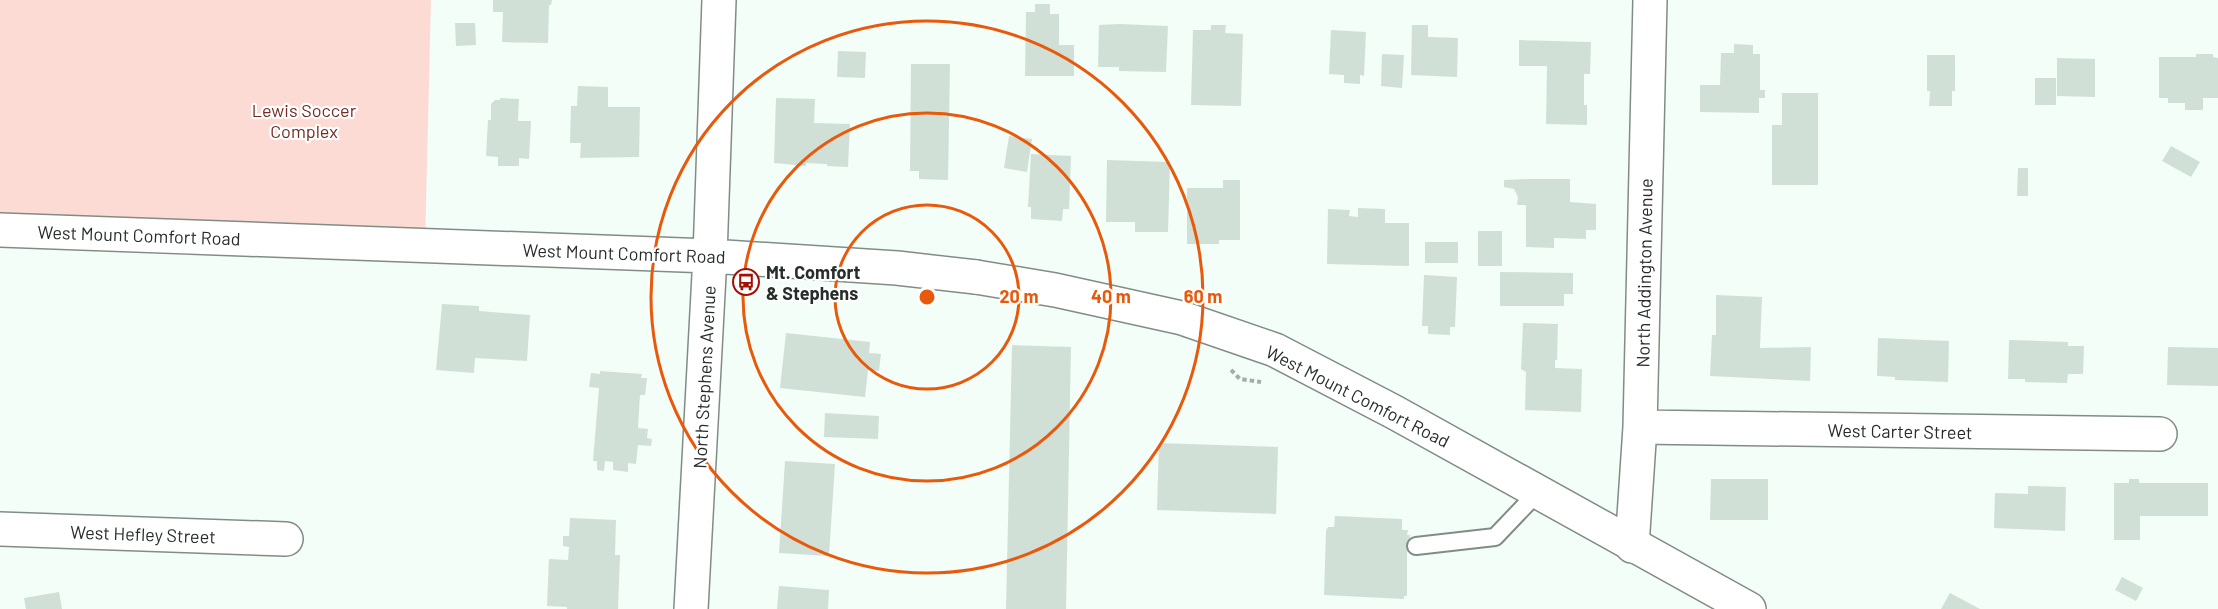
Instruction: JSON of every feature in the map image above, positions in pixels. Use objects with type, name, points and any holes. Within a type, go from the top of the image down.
[{"type":"street","name":"North Stephens Avenue","points":[[691,609],[710,256],[719,0]]},
{"type":"street","name":"North Addington Avenue","points":[[1632,546],[1640,427],[1650,0]]},
{"type":"street","name":"West Mount Comfort Road","points":[[0,230],[710,256],[897,268],[976,277],[1055,290],[1182,318],[1275,350],[1394,412],[1749,609]]},
{"type":"street","name":"West Carter Street","points":[[1640,427],[2160,434]]},
{"type":"street","name":"West Hefley Street","points":[[0,529],[286,539]]},
{"type":"lane","points":[[1416,546],[1495,537],[1537,493]]},
{"type":"path","points":[[1226,362],[1240,379],[1266,383]]},
{"type":"green space","name":"Lewis Soccer Complex","points":[[0,0],[431,0],[425,246],[0,230]]},
{"type":"building","points":[[493,0],[552,0],[549,5],[548,43],[502,42],[503,12],[493,12]]},
{"type":"building","points":[[1035,4],[1050,4],[1050,14],[1059,14],[1059,45],[1074,45],[1074,76],[1025,76],[1026,12],[1035,12]]},
{"type":"building","points":[[455,23],[475,23],[476,45],[456,46]]},
{"type":"building","points":[[1099,25],[1168,26],[1166,72],[1119,71],[1119,67],[1098,67]]},
{"type":"building","points":[[1211,25],[1226,25],[1225,33],[1243,34],[1241,106],[1191,105],[1193,30],[1211,30]]},
{"type":"building","points":[[1412,25],[1428,25],[1428,37],[1458,38],[1457,77],[1411,75]]},
{"type":"building","points":[[1331,30],[1366,32],[1364,76],[1360,75],[1360,84],[1344,83],[1344,75],[1329,74]]},
{"type":"building","points":[[1519,40],[1591,42],[1590,74],[1584,74],[1584,105],[1587,105],[1587,125],[1546,124],[1547,66],[1519,66]]},
{"type":"building","points":[[1734,44],[1753,45],[1753,54],[1760,54],[1760,90],[1765,90],[1765,98],[1759,98],[1759,113],[1700,112],[1700,85],[1720,85],[1721,53],[1734,53]]},
{"type":"building","points":[[838,51],[866,52],[865,78],[837,77]]},
{"type":"building","points":[[1382,54],[1404,55],[1402,88],[1381,86]]},
{"type":"building","points":[[2196,54],[2213,54],[2213,57],[2218,58],[2218,98],[2203,98],[2203,110],[2185,110],[2185,103],[2168,103],[2168,98],[2159,98],[2159,57],[2196,57]]},
{"type":"building","points":[[1927,55],[1955,55],[1955,91],[1952,91],[1952,106],[1929,106]]},
{"type":"building","points":[[2057,58],[2095,59],[2095,97],[2057,96]]},
{"type":"building","points":[[911,64],[950,64],[948,180],[919,179],[919,171],[910,171]]},
{"type":"building","points":[[2035,78],[2056,78],[2056,105],[2035,105]]},
{"type":"building","points":[[578,86],[608,87],[608,107],[640,107],[639,157],[580,158],[581,143],[570,143],[571,106],[577,106]]},
{"type":"building","points":[[1782,93],[1818,93],[1818,185],[1772,185],[1772,125],[1782,125]]},
{"type":"building","points":[[500,98],[519,99],[518,121],[531,121],[529,159],[519,158],[519,166],[498,166],[498,157],[486,156],[491,104]]},
{"type":"building","points":[[776,98],[815,99],[814,123],[850,124],[848,167],[827,166],[827,164],[806,163],[806,166],[774,163]]},
{"type":"building","points":[[1009,136],[1032,139],[1027,172],[1004,168]]},
{"type":"building","points":[[2171,146],[2200,162],[2191,177],[2162,161]]},
{"type":"building","points":[[1031,154],[1071,156],[1069,209],[1063,209],[1062,221],[1031,219],[1031,207],[1028,207]]},
{"type":"building","points":[[1107,160],[1170,162],[1168,232],[1135,232],[1135,222],[1106,222]]},
{"type":"building","points":[[2018,168],[2028,168],[2028,196],[2017,196]]},
{"type":"building","points":[[1570,179],[1570,202],[1596,204],[1596,230],[1586,230],[1586,239],[1554,238],[1554,248],[1526,247],[1526,205],[1517,205],[1518,197],[1514,189],[1504,187],[1504,180]]},
{"type":"building","points":[[1223,180],[1240,180],[1240,240],[1219,240],[1219,244],[1187,244],[1187,188],[1223,188]]},
{"type":"building","points":[[1358,208],[1385,209],[1385,223],[1409,223],[1409,266],[1327,264],[1328,209],[1350,210],[1349,216],[1358,217]]},
{"type":"building","points":[[1478,231],[1502,231],[1502,266],[1478,266]]},
{"type":"building","points":[[1425,242],[1458,242],[1458,263],[1425,263]]},
{"type":"building","points":[[1500,272],[1573,273],[1573,294],[1564,294],[1564,306],[1500,306]]},
{"type":"building","points":[[1424,275],[1457,277],[1455,327],[1450,327],[1450,335],[1428,334],[1428,326],[1422,326]]},
{"type":"building","points":[[1716,295],[1762,297],[1760,348],[1811,347],[1810,381],[1710,376],[1712,335],[1716,335]]},
{"type":"building","points":[[442,304],[479,306],[479,311],[530,315],[527,361],[475,358],[474,373],[436,370]]},
{"type":"building","points":[[1523,323],[1558,324],[1555,368],[1582,369],[1581,412],[1525,410],[1526,372],[1521,369]]},
{"type":"building","points":[[786,333],[870,342],[869,353],[881,354],[879,371],[868,370],[865,397],[780,388]]},
{"type":"building","points":[[1878,338],[1949,341],[1948,382],[1895,380],[1895,377],[1877,376]]},
{"type":"building","points":[[2009,340],[2068,342],[2068,346],[2084,346],[2083,374],[2068,374],[2067,383],[2025,382],[2025,379],[2008,379]]},
{"type":"building","points":[[1012,345],[1071,347],[1066,609],[1006,609]]},
{"type":"building","points":[[2168,347],[2218,348],[2218,386],[2167,385]]},
{"type":"building","points":[[600,371],[642,374],[641,378],[647,378],[645,395],[640,395],[638,428],[648,429],[647,438],[652,439],[651,446],[638,445],[636,464],[628,463],[628,472],[613,470],[613,462],[605,461],[604,471],[597,470],[597,461],[593,461],[599,388],[589,387],[591,373],[600,374]]},
{"type":"building","points":[[825,413],[879,416],[878,439],[824,437]]},
{"type":"building","points":[[1159,443],[1278,447],[1276,514],[1157,510]]},
{"type":"building","points":[[785,461],[835,464],[829,556],[779,553]]},
{"type":"building","points":[[1711,479],[1768,479],[1768,520],[1710,520]]},
{"type":"building","points":[[2129,479],[2139,479],[2139,483],[2208,483],[2208,516],[2140,516],[2140,540],[2114,540],[2114,483],[2129,483]]},
{"type":"building","points":[[2028,486],[2066,487],[2065,531],[1994,528],[1995,493],[2028,494]]},
{"type":"building","points":[[1335,516],[1402,519],[1402,530],[1408,530],[1407,535],[1410,535],[1409,550],[1407,550],[1407,596],[1404,596],[1404,599],[1324,595],[1326,531],[1328,527],[1334,527]]},
{"type":"building","points":[[570,518],[616,520],[615,555],[620,555],[618,609],[567,609],[567,607],[547,606],[549,559],[568,560],[569,547],[563,546],[563,536],[569,536]]},
{"type":"building","points":[[2122,577],[2143,588],[2136,601],[2115,590]]},
{"type":"building","points":[[779,586],[829,590],[828,609],[777,609]]},
{"type":"building","points":[[59,592],[62,609],[26,609],[24,598]]},
{"type":"building","points":[[1950,593],[1980,609],[1941,609]]},
{"type":"place","name":"Mt. Comfort & Stephens","points":[[746,282]]}]
